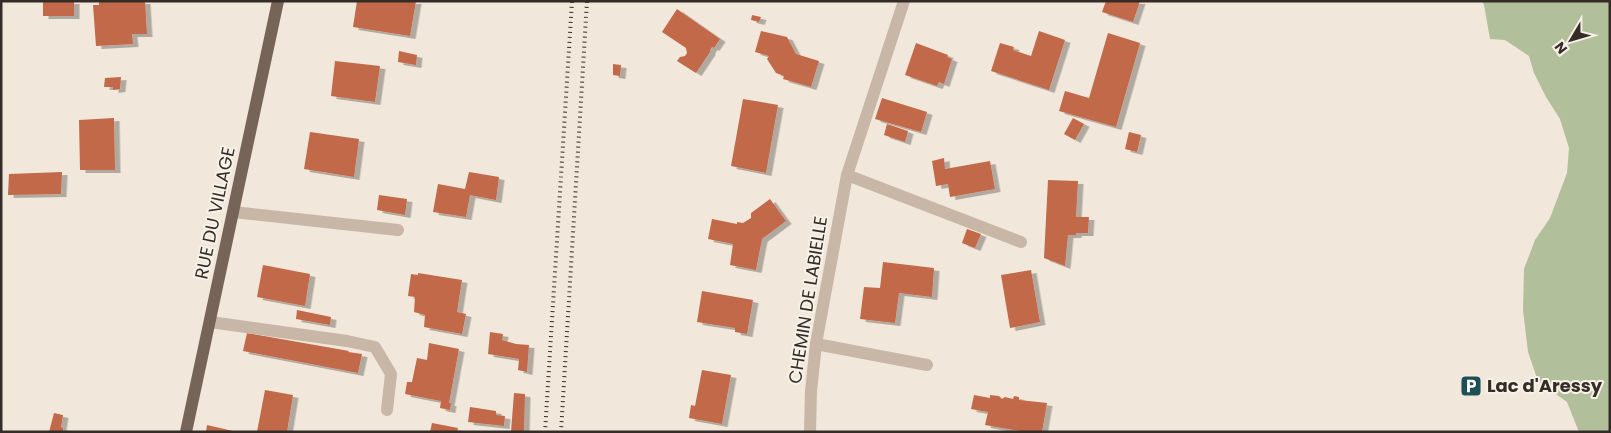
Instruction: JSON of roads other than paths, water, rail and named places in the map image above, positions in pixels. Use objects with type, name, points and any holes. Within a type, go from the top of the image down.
[{"type":"main road","name":"RUE DU VILLAGE","points":[[186,432],[278,1]]},
{"type":"street","name":"CHEMIN DE LABIELLE","points":[[810,432],[811,391],[816,344],[847,175],[904,1]]},
{"type":"street","points":[[847,175],[1021,242]]},
{"type":"street","points":[[234,212],[398,230]]},
{"type":"street","points":[[210,322],[347,341],[375,347],[392,374],[387,410]]},
{"type":"street","points":[[816,344],[927,365]]},
{"type":"railway","points":[[545,432],[572,1]]},
{"type":"railway","points":[[561,432],[587,1]]},
{"type":"place","name":"Lac d'Aressy","points":[[1471,386]]}]
